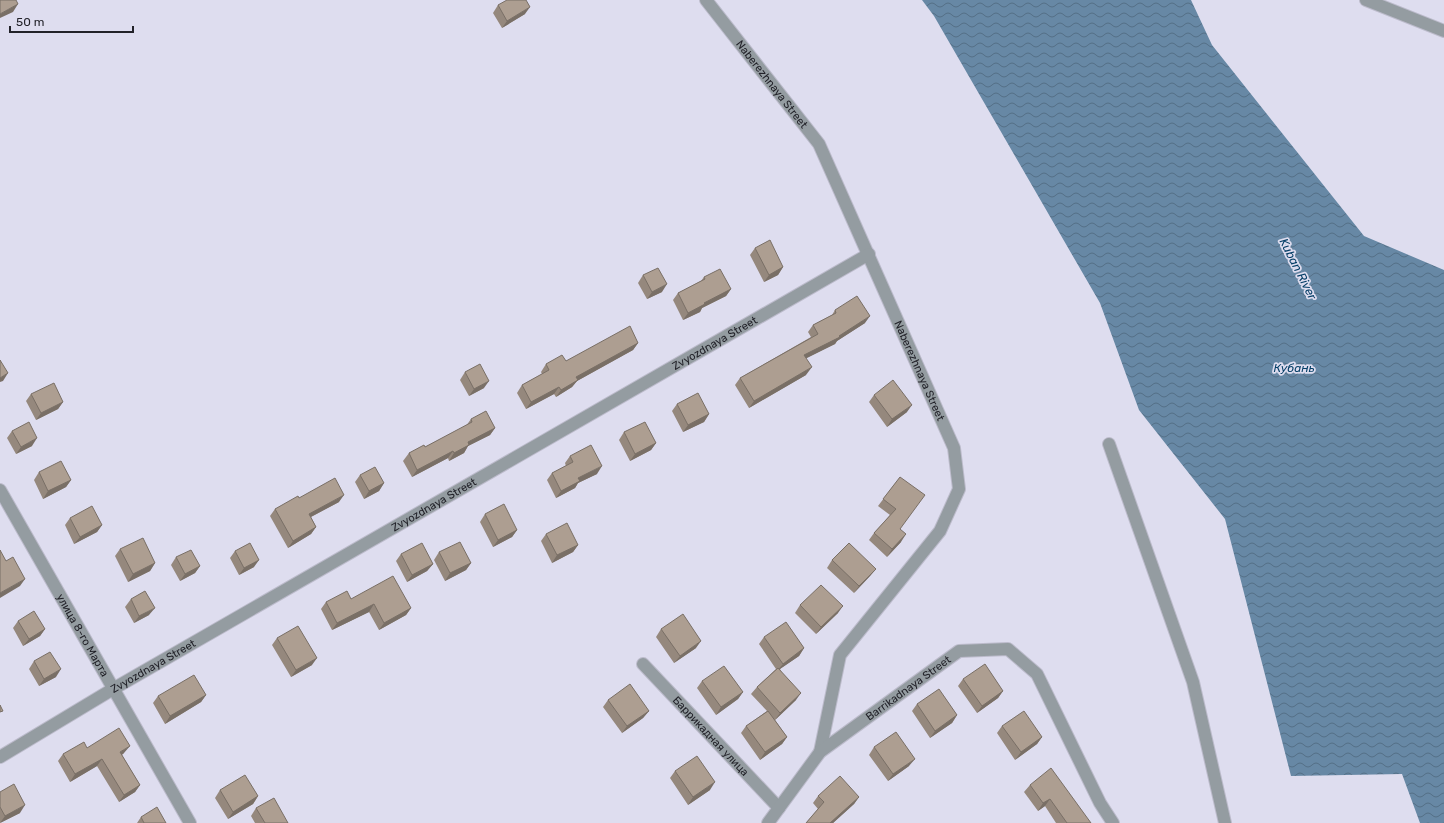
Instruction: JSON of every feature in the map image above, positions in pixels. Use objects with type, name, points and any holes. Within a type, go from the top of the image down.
[{"type":"street","name":"Naberezhnaya Street","points":[[706,0],[819,144],[954,448],[960,489],[940,530],[840,655],[820,752]]},
{"type":"street","points":[[1366,0],[1444,31]]},
{"type":"street","name":"Zvyozdnaya Street","points":[[0,757],[113,689],[869,254]]},
{"type":"street","points":[[1109,444],[1193,682],[1225,823]]},
{"type":"street","name":"улица 8-го Марта","points":[[0,490],[190,823]]},
{"type":"street","name":"Barrikadnaya Street","points":[[768,823],[820,752],[959,651],[1008,649],[1037,674],[1100,803],[1113,823]]},
{"type":"street","name":"Баррикадная улица","points":[[643,664],[779,808]]},
{"type":"water","name":"Кубань","points":[[922,0],[1191,0],[1212,45],[1364,236],[1444,270],[1444,823],[1420,823],[1402,774],[1291,776],[1225,519],[1139,410],[1100,303],[934,16]]},
{"type":"building","points":[[0,0],[16,0],[18,4],[0,14]]},
{"type":"building","points":[[507,0],[526,0],[530,7],[507,21],[498,5]]},
{"type":"building","points":[[770,240],[783,267],[769,275],[755,248]]},
{"type":"building","points":[[658,268],[667,284],[652,292],[643,275]]},
{"type":"building","points":[[720,269],[731,289],[688,313],[678,293],[705,279],[704,277]]},
{"type":"building","points":[[857,296],[870,316],[839,336],[840,337],[804,355],[812,367],[754,401],[740,378],[818,334],[813,325],[836,313],[835,310]]},
{"type":"building","points":[[630,326],[638,343],[576,377],[578,380],[561,390],[559,387],[531,402],[522,385],[549,370],[546,364],[562,355],[566,361]]},
{"type":"building","points":[[0,360],[8,373],[0,378]]},
{"type":"building","points":[[480,364],[489,381],[474,389],[465,372]]},
{"type":"building","points":[[893,380],[912,405],[892,419],[874,395]]},
{"type":"building","points":[[54,383],[63,402],[41,413],[31,394]]},
{"type":"building","points":[[698,393],[709,414],[688,425],[677,404]]},
{"type":"building","points":[[486,411],[495,428],[468,442],[469,445],[454,453],[453,451],[417,470],[409,453],[424,445],[425,447],[472,422],[471,419]]},
{"type":"building","points":[[29,422],[37,438],[21,447],[12,431]]},
{"type":"building","points":[[645,422],[656,443],[635,454],[624,432]]},
{"type":"building","points":[[591,445],[602,466],[578,478],[580,481],[561,491],[552,473],[573,462],[570,456]]},
{"type":"building","points":[[61,461],[71,480],[48,491],[39,472]]},
{"type":"building","points":[[375,467],[384,483],[369,491],[360,475]]},
{"type":"building","points":[[900,477],[925,495],[900,529],[906,534],[892,549],[874,533],[896,509],[883,499]]},
{"type":"building","points":[[335,478],[344,495],[309,514],[316,527],[293,541],[275,509],[298,496],[299,498]]},
{"type":"building","points":[[504,504],[517,530],[498,540],[485,514]]},
{"type":"building","points":[[92,506],[102,525],[80,537],[70,518]]},
{"type":"building","points":[[567,523],[578,545],[557,555],[546,534]]},
{"type":"building","points":[[143,538],[155,563],[133,574],[120,549]]},
{"type":"building","points":[[460,542],[471,563],[450,573],[439,552]]},
{"type":"building","points":[[250,543],[259,560],[244,568],[235,551]]},
{"type":"building","points":[[422,543],[433,564],[412,575],[401,554]]},
{"type":"building","points":[[849,543],[876,569],[859,586],[832,560]]},
{"type":"building","points":[[0,550],[6,561],[13,557],[25,579],[0,593]]},
{"type":"building","points":[[191,550],[200,566],[185,574],[176,557]]},
{"type":"building","points":[[393,576],[411,608],[384,623],[374,604],[337,623],[326,602],[347,591],[351,599]]},
{"type":"building","points":[[821,585],[843,606],[821,627],[800,605]]},
{"type":"building","points":[[145,591],[155,608],[139,616],[131,599]]},
{"type":"building","points":[[34,611],[45,629],[29,639],[18,621]]},
{"type":"building","points":[[683,614],[701,641],[680,656],[661,629]]},
{"type":"building","points":[[786,622],[804,648],[783,664],[764,637]]},
{"type":"building","points":[[298,626],[317,658],[296,670],[277,638]]},
{"type":"building","points":[[50,652],[61,669],[44,679],[34,661]]},
{"type":"building","points":[[985,664],[1003,691],[982,706],[963,679]]},
{"type":"building","points":[[724,666],[743,692],[721,707],[702,681]]},
{"type":"building","points":[[778,668],[801,693],[780,713],[757,687]]},
{"type":"building","points":[[194,675],[206,695],[170,716],[158,696]]},
{"type":"building","points":[[630,684],[649,711],[627,726],[608,700]]},
{"type":"building","points":[[939,689],[957,715],[935,731],[917,704]]},
{"type":"building","points":[[0,705],[3,711],[0,712]]},
{"type":"building","points":[[768,711],[787,737],[765,752],[746,726]]},
{"type":"building","points":[[1024,711],[1042,737],[1021,752],[1002,726]]},
{"type":"building","points":[[119,728],[130,746],[120,752],[140,785],[124,795],[102,759],[75,774],[63,754],[84,742],[87,748]]},
{"type":"building","points":[[896,732],[915,759],[893,774],[874,747]]},
{"type":"building","points":[[697,756],[715,782],[693,797],[675,771]]},
{"type":"building","points":[[1051,768],[1091,823],[1067,823],[1050,799],[1043,803],[1030,785]]},
{"type":"building","points":[[245,775],[258,796],[233,812],[220,790]]},
{"type":"building","points":[[840,776],[859,797],[830,823],[806,823],[824,802],[818,796]]},
{"type":"building","points":[[14,784],[25,805],[5,816],[0,807],[0,792]]},
{"type":"building","points":[[274,798],[288,823],[265,823],[256,808]]},
{"type":"building","points":[[157,807],[166,823],[144,823],[141,817]]},
{"type":"water label","name":"Kuban River","points":[[1298,269]]}]
